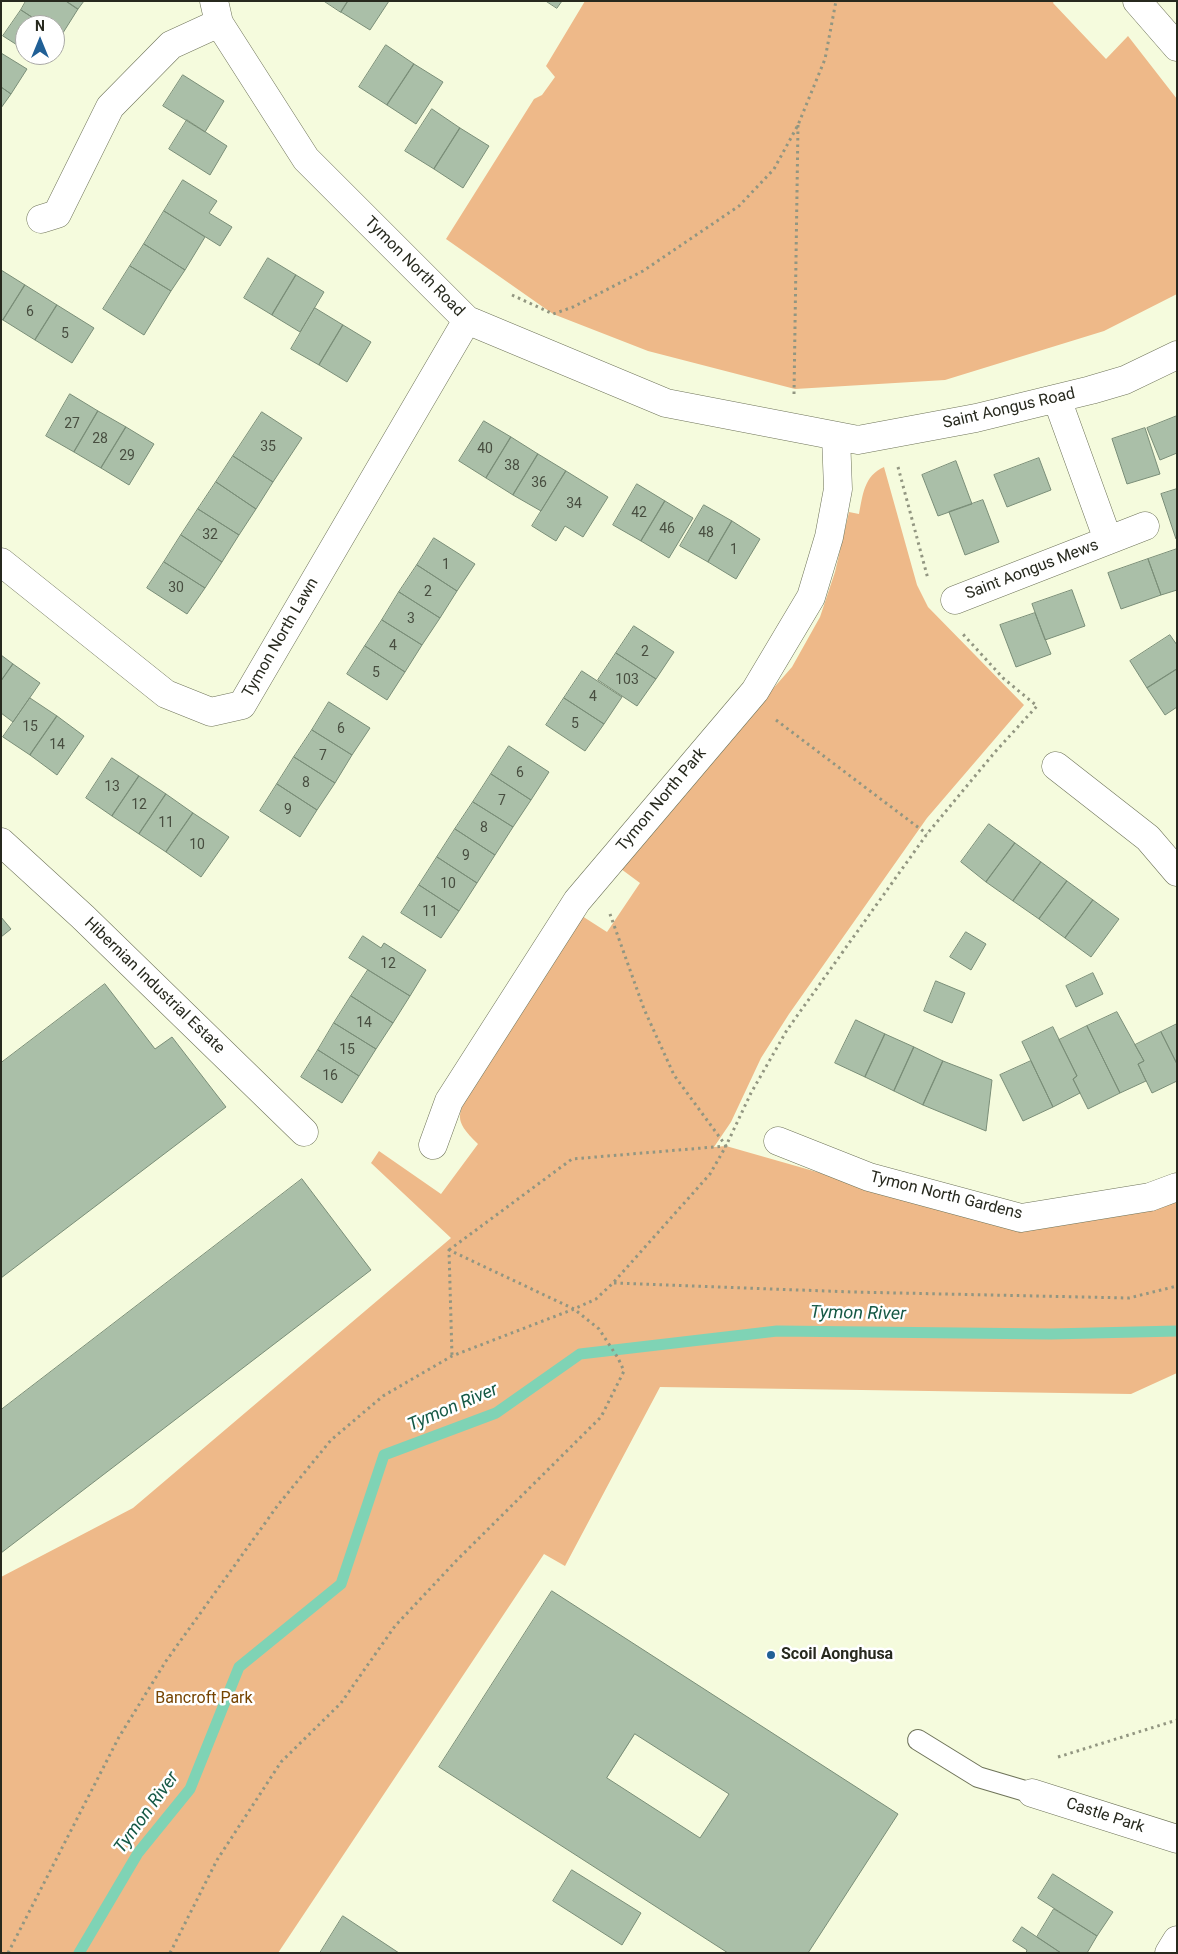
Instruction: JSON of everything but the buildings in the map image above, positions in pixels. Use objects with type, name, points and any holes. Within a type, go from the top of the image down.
[{"type":"street","points":[[1138,1],[1177,47]]},
{"type":"street","name":"Tymon North Road","points":[[41,218],[57,214],[110,107],[171,45],[217,12],[306,159],[467,320],[666,403],[836,436]]},
{"type":"street","name":"Tymon North Lawn","points":[[1,562],[166,694],[211,712],[242,705],[467,320]]},
{"type":"street","name":"Saint Aongus Road","points":[[836,436],[858,440],[976,418],[1057,399],[1125,380],[1177,355]]},
{"type":"street","name":"Saint Aongus Mews","points":[[1057,399],[1108,540]]},
{"type":"street","name":"Tymon North Park","points":[[433,1145],[449,1101],[577,901],[755,691],[811,597],[829,537],[838,490],[836,436]]},
{"type":"street","name":"Saint Aongus Mews","points":[[955,600],[1145,526]]},
{"type":"street","points":[[1056,766],[1148,838],[1177,872]]},
{"type":"street","name":"Hibernian Industrial Estate","points":[[1,842],[83,917],[304,1132]]},
{"type":"street","name":"Tymon North Gardens","points":[[778,1141],[869,1178],[1021,1218],[1150,1197],[1177,1187]]},
{"type":"street","name":"Castle Park","points":[[1032,1793],[1177,1839]]},
{"type":"street","points":[[1168,1953],[1177,1940]]},
{"type":"lane","points":[[918,1740],[978,1778],[1032,1793]]},
{"type":"path","points":[[512,295],[552,314],[573,306],[644,271],[739,206],[774,169],[798,125],[824,59],[836,1]]},
{"type":"path","points":[[794,396],[798,125]]},
{"type":"path","points":[[8,1953],[66,1844],[119,1737],[166,1661],[278,1505],[331,1440],[382,1396],[452,1356],[574,1310],[596,1299],[613,1283],[710,1174],[726,1146],[751,1093],[787,1030],[927,834],[1036,706]]},
{"type":"path","points":[[770,715],[927,834]]},
{"type":"path","points":[[597,876],[644,1009],[674,1076],[726,1146]]},
{"type":"path","points":[[449,1250],[572,1159],[726,1146]]},
{"type":"path","points":[[170,1953],[217,1860],[280,1762],[341,1703],[402,1619],[456,1561],[601,1417],[624,1371],[599,1329],[574,1310],[449,1250]]},
{"type":"path","points":[[449,1250],[452,1356]]},
{"type":"path","points":[[613,1283],[852,1292],[1129,1298],[1177,1286]]},
{"type":"path","points":[[1058,1757],[1177,1720]]},
{"type":"green space","points":[[585,1],[1054,1],[1053,3],[1106,59],[1128,36],[1177,99],[1177,294],[1104,331],[945,380],[795,389],[648,351],[553,314],[446,239],[534,99],[542,95],[555,77],[546,66]]},
{"type":"green space","name":"Bancroft Park","points":[[884,467],[917,585],[928,607],[1024,705],[927,818],[789,1014],[761,1058],[731,1122],[714,1147],[726,1146],[1013,1228],[1177,1197],[1177,1373],[1131,1394],[660,1387],[565,1566],[544,1554],[278,1953],[1,1953],[1,1577],[133,1508],[451,1238],[371,1163],[379,1151],[441,1194],[478,1144],[464,1128],[460,1116],[463,1104],[472,1086],[582,916],[607,932],[640,883],[617,866],[792,667],[820,617],[835,572],[849,512],[859,514],[863,493],[868,481],[872,475]]},
{"type":"waterway","name":"Tymon River","points":[[79,1953],[138,1853],[190,1789],[239,1667],[341,1584],[384,1455],[496,1413],[580,1354],[777,1331],[1051,1334],[1177,1331]]},
{"type":"place","name":"Scoil Aonghusa","points":[[771,1655]]}]
